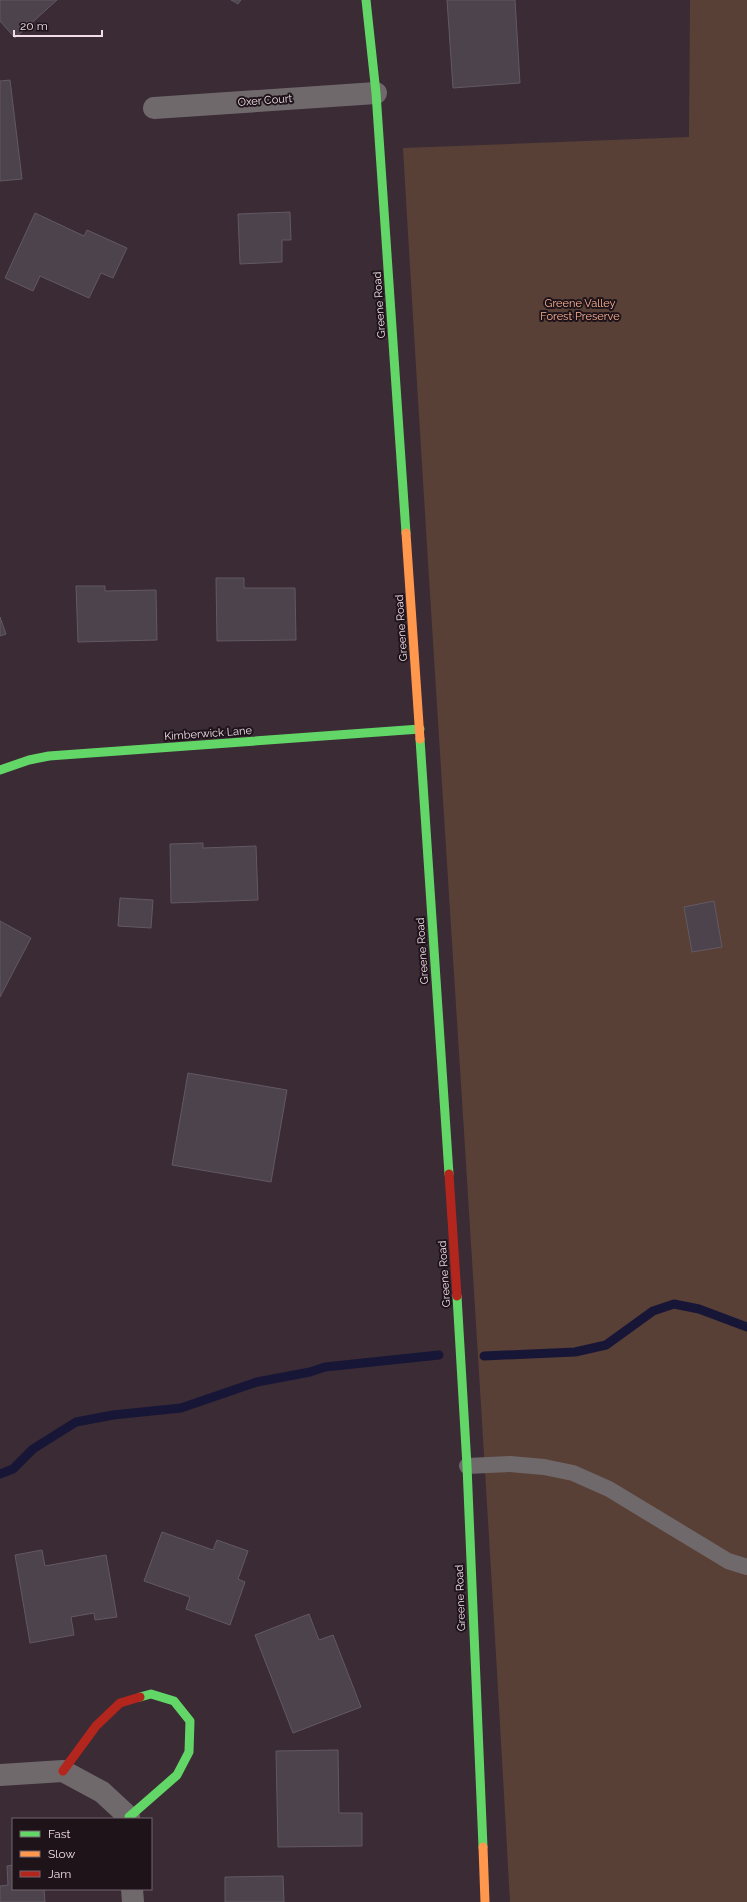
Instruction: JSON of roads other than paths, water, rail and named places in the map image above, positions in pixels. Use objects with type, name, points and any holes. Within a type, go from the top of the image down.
[{"type":"street","name":"Greene Road","points":[[366,0],[376,93],[456,1275],[467,1466],[485,1902]]},
{"type":"street","name":"Oxer Court","points":[[154,108],[376,93]]},
{"type":"street","name":"Kimberwick Lane","points":[[0,770],[29,760],[49,756],[420,729]]},
{"type":"street","points":[[0,1775],[63,1772],[102,1792],[129,1818],[177,1775],[189,1752],[190,1720],[174,1701],[151,1694],[120,1703],[96,1726],[63,1772]]},
{"type":"street","points":[[132,1890],[133,1902]]},
{"type":"lane","points":[[467,1466],[510,1464],[544,1466],[573,1473],[609,1489],[728,1561],[747,1568]]},
{"type":"waterway","points":[[484,1356],[575,1352],[606,1345],[653,1311],[674,1304],[699,1309],[747,1327]]},
{"type":"waterway","points":[[0,1474],[13,1469],[33,1449],[76,1422],[113,1415],[181,1408],[257,1382],[310,1372],[325,1367],[439,1355]]},
{"type":"park label","name":"Greene Valley Forest Preserve","points":[[580,309]]}]
